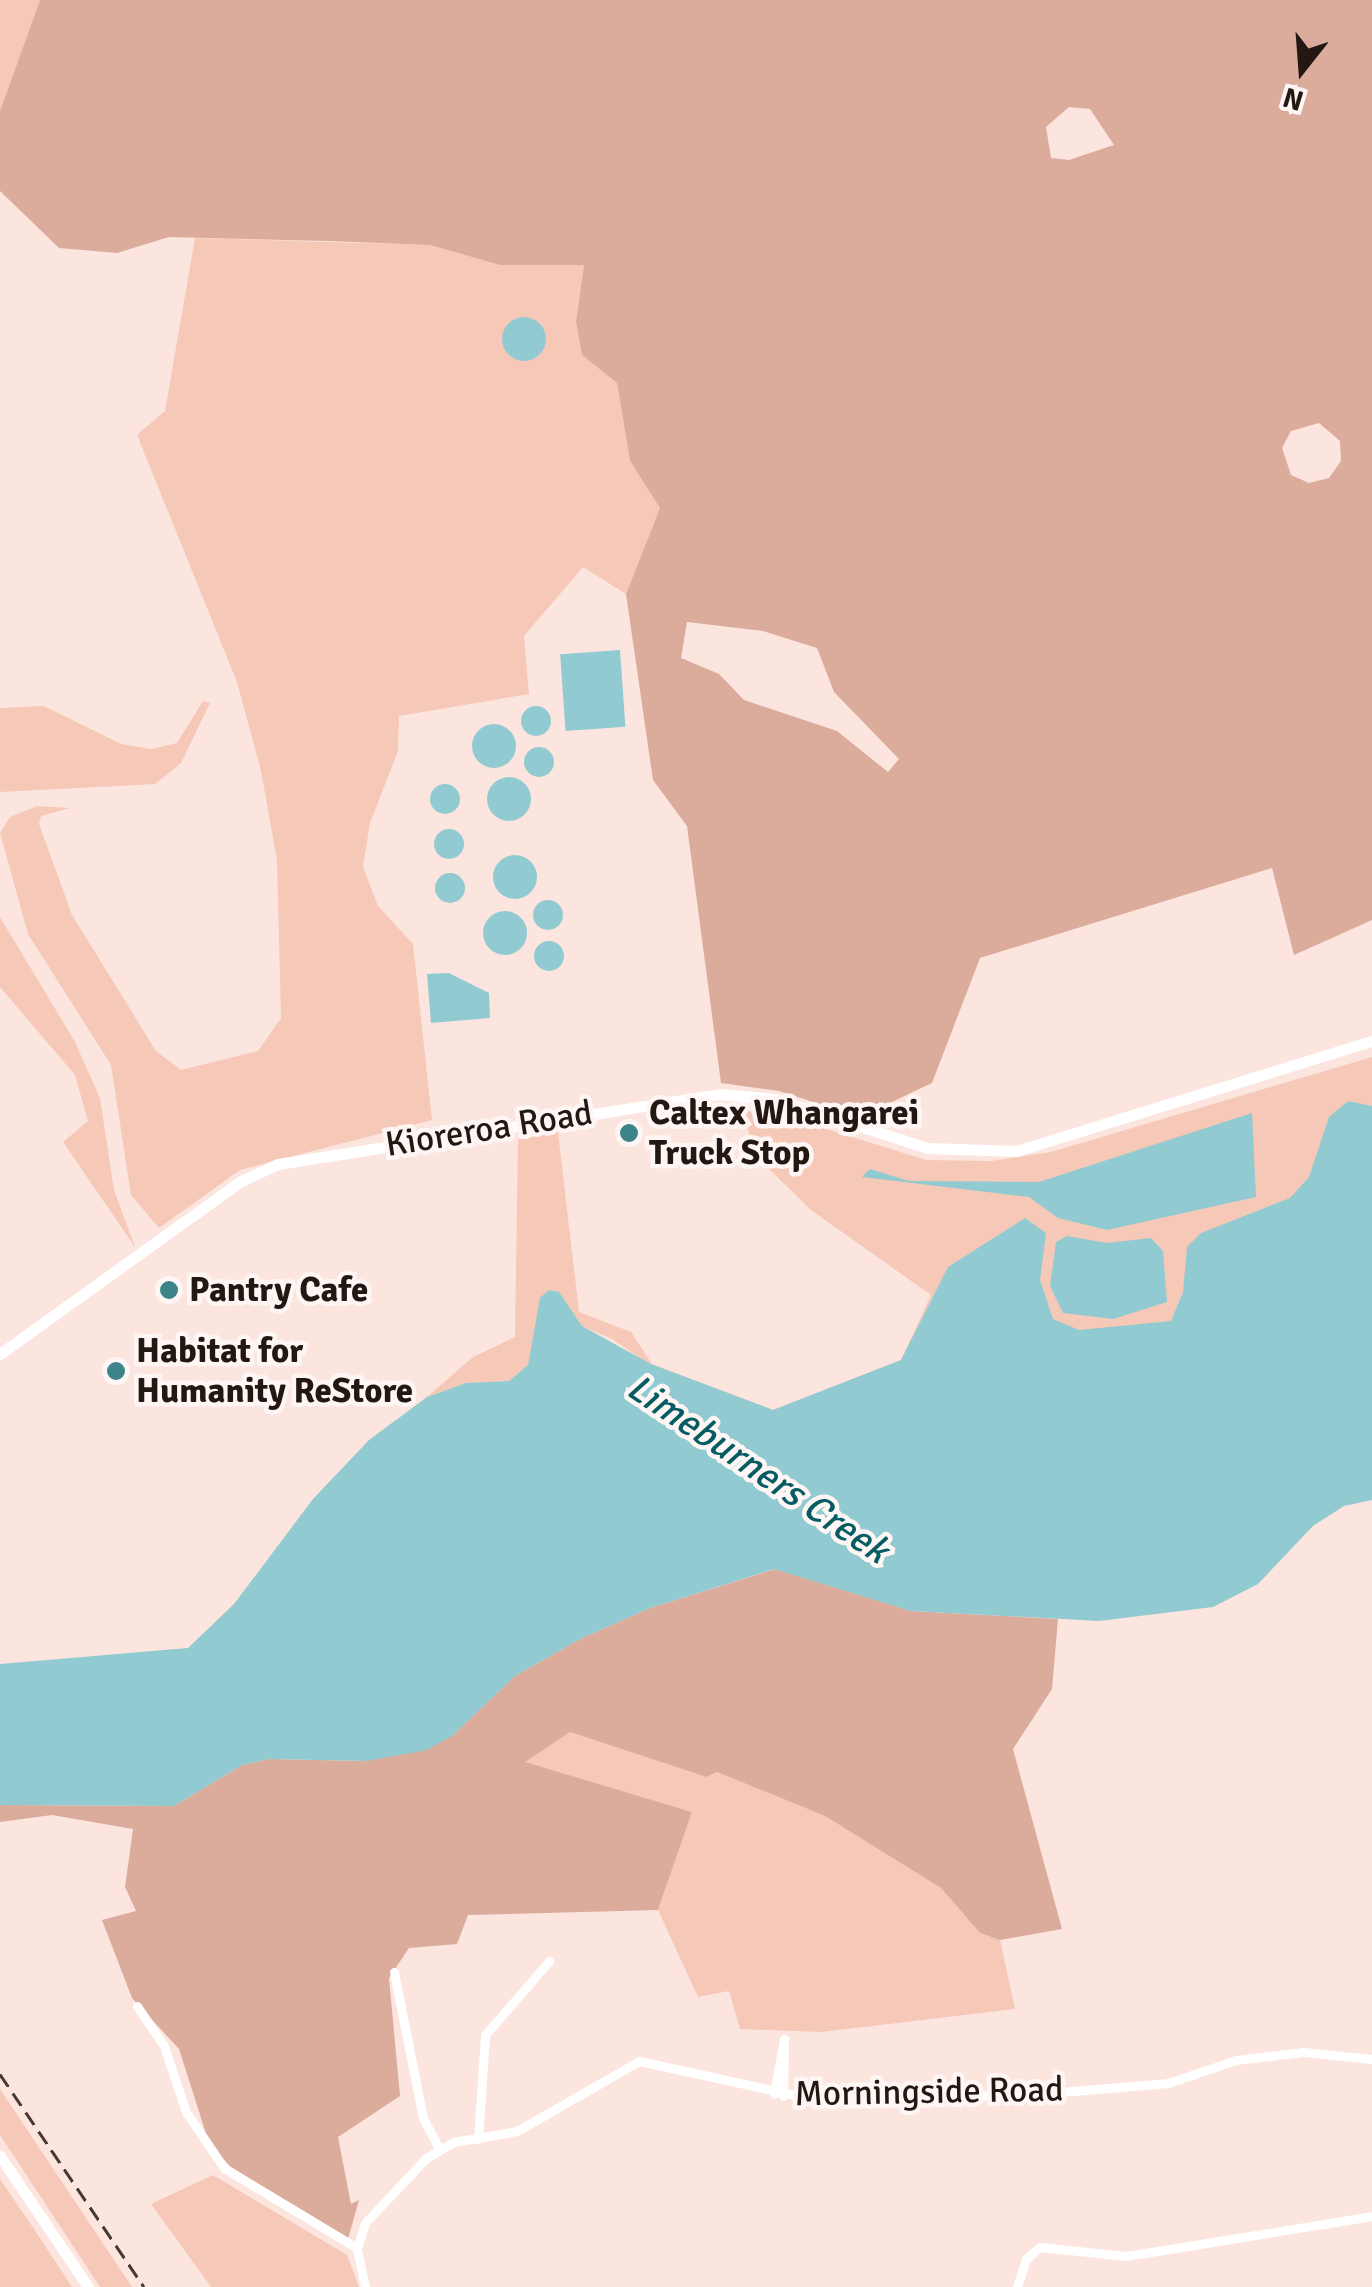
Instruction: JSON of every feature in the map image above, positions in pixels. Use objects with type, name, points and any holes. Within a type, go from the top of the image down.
[{"type":"main road","name":"Kioreroa Road","points":[[0,1354],[241,1182],[278,1164],[719,1094],[776,1099],[928,1148],[1016,1150],[1372,1042]]},
{"type":"main road","points":[[0,2156],[88,2287]]},
{"type":"street","points":[[478,2139],[485,2035],[549,1960]]},
{"type":"street","points":[[365,2287],[358,2248],[374,2210],[439,2148],[423,2118],[394,1972]]},
{"type":"street","points":[[137,2006],[164,2046],[186,2112],[224,2168],[358,2248]]},
{"type":"street","points":[[779,2095],[784,2039],[779,2095]]},
{"type":"street","name":"Morningside Road","points":[[439,2148],[517,2131],[611,2073],[647,2059],[779,2095],[1026,2094],[1182,2081],[1236,2060],[1304,2052],[1372,2059]]},
{"type":"street","points":[[1017,2287],[1026,2259],[1040,2248],[1126,2256],[1372,2216]]},
{"type":"shaded area","points":[[0,0],[40,0],[0,111]]},
{"type":"shaded area","points":[[40,0],[1372,0],[1372,920],[1294,955],[1272,868],[980,958],[932,1083],[860,1117],[779,1091],[721,1083],[687,826],[653,780],[626,594],[660,508],[630,461],[617,383],[582,355],[576,322],[584,265],[500,265],[430,245],[327,241],[169,237],[117,253],[59,248],[0,191],[0,111]],"holes":[[[1069,107],[1090,109],[1114,145],[1069,160],[1051,158],[1046,127]],[[1319,423],[1340,441],[1341,461],[1329,478],[1309,483],[1291,475],[1282,448],[1291,431]],[[687,622],[763,631],[817,648],[834,692],[899,759],[888,772],[837,731],[744,700],[719,674],[681,658]]]},
{"type":"shaded area","points":[[195,238],[430,245],[500,265],[584,265],[576,322],[582,355],[617,383],[630,461],[660,508],[626,594],[583,567],[524,636],[529,694],[399,716],[398,751],[370,823],[363,867],[378,906],[413,944],[432,1120],[240,1170],[159,1228],[131,1195],[111,1065],[28,934],[0,833],[10,817],[37,806],[70,808],[41,816],[39,824],[72,915],[156,1051],[181,1070],[258,1051],[281,1018],[277,860],[261,771],[237,682],[137,435],[165,411]]},
{"type":"shaded area","points":[[203,701],[210,703],[181,763],[155,784],[0,792],[0,708],[44,706],[121,744],[151,749],[177,743]]},
{"type":"shaded area","points":[[0,917],[74,1040],[100,1098],[114,1190],[135,1247],[63,1142],[88,1121],[75,1075],[0,987]]},
{"type":"shaded area","points":[[1372,1057],[1372,1265],[928,1553],[612,1339],[582,1326],[559,1293],[528,1365],[509,1381],[466,1383],[427,1397],[473,1357],[515,1337],[518,1139],[558,1132],[579,1312],[631,1332],[652,1364],[773,1410],[901,1360],[931,1295],[811,1210],[757,1157],[741,1110],[794,1119],[926,1160],[992,1161],[1051,1152]]},
{"type":"shaded area","points":[[775,1569],[911,1611],[1058,1619],[1052,1689],[1013,1749],[1062,1929],[1000,1940],[980,1933],[941,1888],[825,1816],[717,1772],[706,1777],[570,1732],[525,1762],[692,1812],[658,1910],[468,1915],[457,1944],[409,1948],[389,1978],[400,2096],[338,2137],[351,2204],[359,2200],[348,2239],[231,2167],[210,2146],[179,2049],[132,1998],[102,1920],[136,1911],[125,1887],[133,1829],[52,1815],[0,1822],[0,1805],[174,1806],[242,1765],[269,1759],[367,1761],[452,1736],[515,1676],[582,1638],[650,1608]]},
{"type":"shaded area","points":[[570,1732],[705,1777],[717,1772],[825,1816],[941,1888],[980,1933],[1000,1940],[1015,2009],[821,2032],[740,2029],[729,1991],[698,1997],[658,1910],[692,1812],[523,1762]]},
{"type":"shaded area","points":[[0,2089],[132,2287],[100,2287],[0,2135]]},
{"type":"shaded area","points":[[213,2175],[347,2255],[359,2287],[211,2287],[151,2204]]},
{"type":"shaded area","points":[[0,2179],[38,2235],[72,2287],[0,2287]]},
{"type":"water","points":[[524,317],[539,324],[546,339],[539,354],[524,361],[509,354],[502,339],[509,324]]},
{"type":"water","points":[[620,650],[625,727],[566,731],[560,654]]},
{"type":"water","points":[[536,706],[547,710],[551,721],[547,732],[536,736],[525,732],[521,721],[525,710]]},
{"type":"water","points":[[494,724],[510,730],[516,746],[510,762],[494,768],[478,762],[472,746],[478,730]]},
{"type":"water","points":[[539,747],[550,751],[554,762],[550,773],[539,777],[528,773],[524,762],[528,751]]},
{"type":"water","points":[[509,777],[525,783],[531,799],[525,815],[509,821],[493,815],[487,799],[493,783]]},
{"type":"water","points":[[445,784],[456,788],[460,799],[456,810],[445,814],[434,810],[430,799],[434,788]]},
{"type":"water","points":[[449,829],[460,833],[464,844],[460,855],[449,859],[438,855],[434,844],[438,833]]},
{"type":"water","points":[[515,855],[531,861],[537,877],[531,893],[515,899],[499,893],[493,877],[499,861]]},
{"type":"water","points":[[450,873],[461,877],[465,888],[461,899],[450,903],[439,899],[435,888],[439,877]]},
{"type":"water","points":[[548,900],[559,904],[563,915],[559,926],[548,930],[537,926],[533,915],[537,904]]},
{"type":"water","points":[[505,911],[521,917],[527,933],[521,949],[505,955],[489,949],[483,933],[489,917]]},
{"type":"water","points":[[549,941],[560,945],[564,956],[560,967],[549,971],[538,967],[534,956],[538,945]]},
{"type":"water","points":[[449,973],[489,993],[490,1018],[431,1023],[427,974]]},
{"type":"water","name":"Limeburners Creek","points":[[1348,1101],[1372,1106],[1372,1500],[1344,1506],[1313,1526],[1258,1584],[1213,1607],[1099,1621],[911,1611],[774,1569],[650,1608],[582,1638],[515,1676],[452,1736],[427,1750],[367,1761],[269,1759],[242,1765],[174,1806],[0,1805],[0,1664],[188,1648],[234,1604],[313,1499],[369,1440],[427,1397],[466,1383],[509,1381],[528,1365],[540,1298],[549,1290],[559,1292],[582,1326],[651,1364],[773,1410],[901,1360],[948,1267],[1025,1218],[1046,1233],[1040,1280],[1053,1319],[1079,1330],[1171,1321],[1183,1292],[1187,1247],[1201,1233],[1290,1198],[1309,1177],[1329,1117]]},
{"type":"water","points":[[1252,1113],[1256,1197],[1107,1230],[1058,1218],[1029,1197],[862,1177],[870,1169],[909,1181],[1039,1182]]},
{"type":"water","points":[[1067,1236],[1107,1243],[1151,1238],[1163,1251],[1167,1302],[1113,1319],[1063,1313],[1050,1286],[1056,1242]]},
{"type":"railway","points":[[0,2074],[144,2287]]},
{"type":"place","name":"Caltex Whangarei Truck Stop","points":[[629,1133]]},
{"type":"place","name":"Pantry Cafe","points":[[169,1290]]},
{"type":"place","name":"Habitat for Humanity ReStore","points":[[116,1371]]}]
